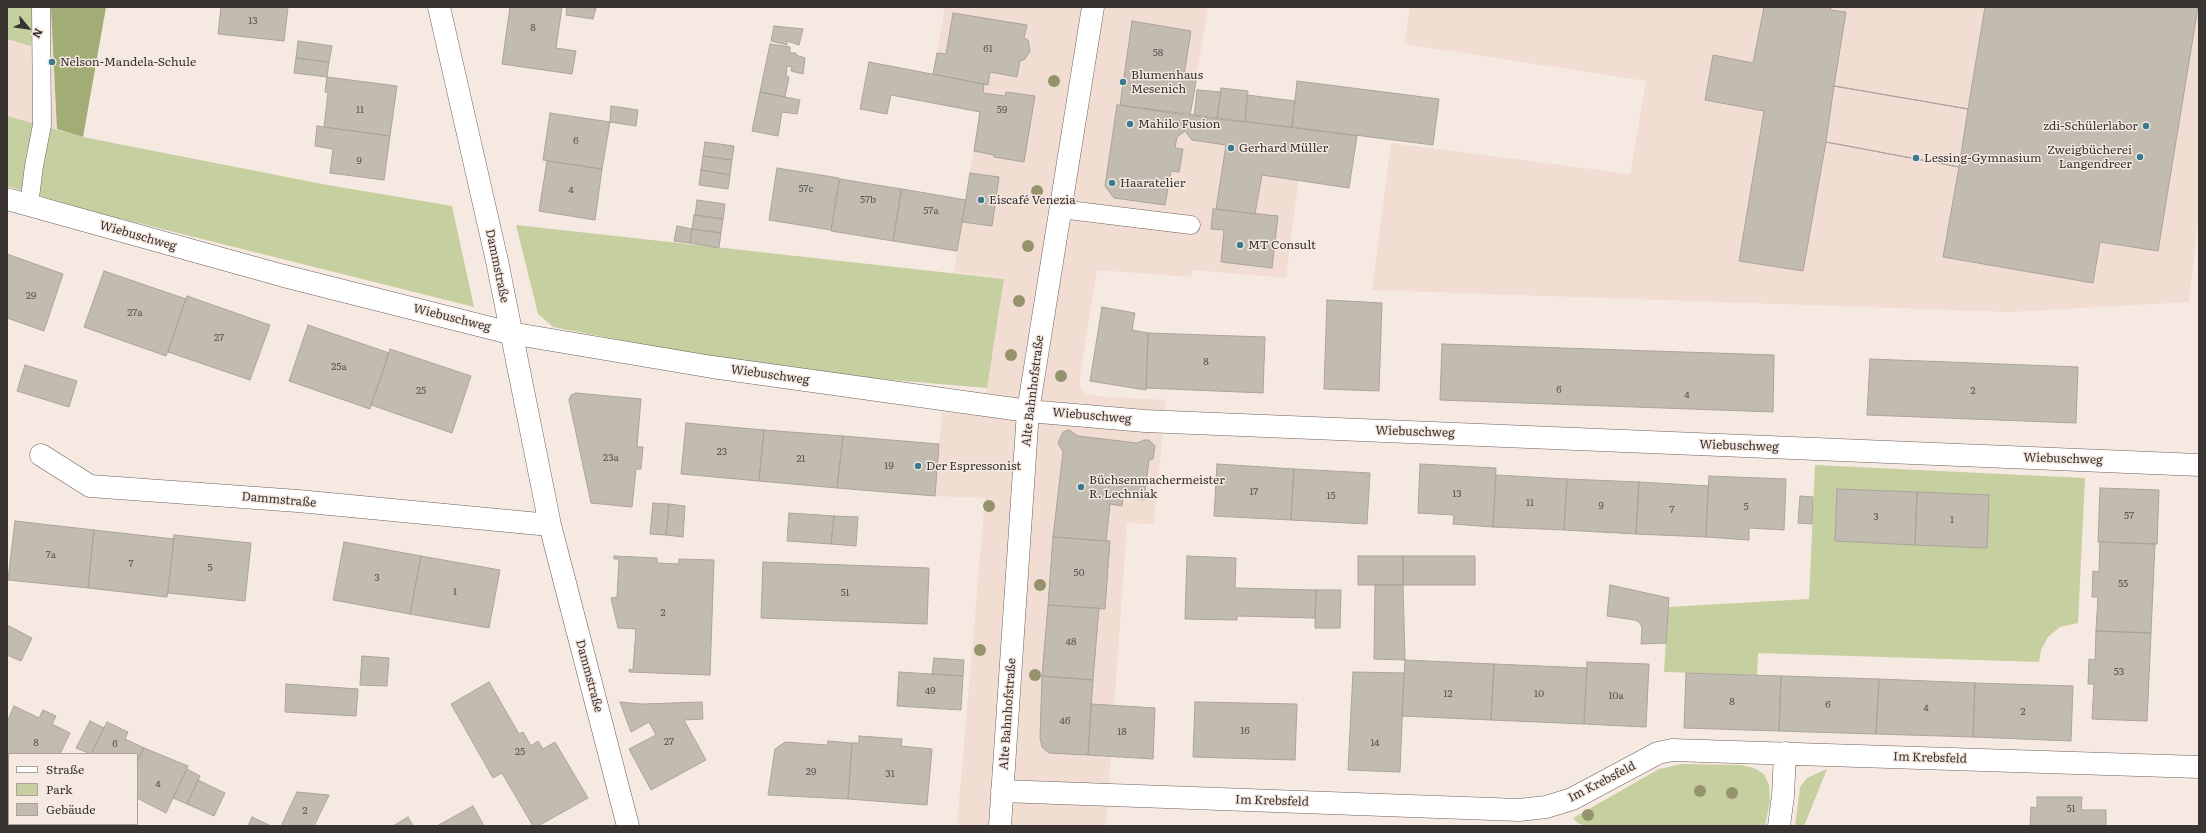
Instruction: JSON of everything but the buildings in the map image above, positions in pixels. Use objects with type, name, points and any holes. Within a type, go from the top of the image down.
[{"type":"street","name":"Dammstraße","points":[[439,7],[497,261],[510,332],[550,525],[628,826]]},
{"type":"street","name":"Alte Bahnhofstraße","points":[[1000,826],[1028,411],[1093,7]]},
{"type":"street","name":"Wiebuschweg","points":[[7,199],[284,276],[510,332],[712,367],[1028,411],[1145,421],[2199,465]]},
{"type":"street","name":"Dammstraße","points":[[41,455],[90,486],[298,501],[550,525]]},
{"type":"street","name":"Im Krebsfeld","points":[[1002,791],[1519,810],[1546,807],[1572,799],[1658,753],[1672,750],[2199,767]]},
{"type":"street","points":[[1779,826],[1783,796],[1785,754]]},
{"type":"lane","points":[[29,205],[34,166],[42,125],[41,7]]},
{"type":"lane","points":[[1060,210],[1192,225]]},
{"type":"shaded area","name":"Nelson-Mandela-Schule","points":[[7,7],[106,7],[83,137],[7,116]]},
{"type":"shaded area","points":[[945,7],[1208,7],[1190,116],[1305,129],[1286,278],[1192,270],[1191,277],[1097,270],[1080,376],[1080,387],[1086,394],[1097,396],[1166,400],[1154,524],[1127,523],[1106,826],[953,826],[957,825],[985,498],[935,496],[942,412],[982,415],[1004,279],[954,272],[984,84],[933,74]]},
{"type":"shaded area","name":"Lessing-Gymnasium","points":[[1410,7],[2199,7],[2199,212],[2189,302],[2010,312],[1372,290],[1391,143],[1630,174],[1646,81],[1404,44]]},
{"type":"green space","points":[[7,7],[34,7],[31,46],[7,39]]},
{"type":"green space","points":[[51,7],[106,7],[83,137],[57,129]]},
{"type":"green space","points":[[7,116],[83,137],[322,184],[452,206],[474,307],[94,212],[7,186]]},
{"type":"green space","points":[[516,225],[1004,279],[987,388],[845,376],[703,356],[553,327],[538,314]]},
{"type":"green space","points":[[1815,465],[2085,478],[2078,623],[2060,627],[2048,637],[2041,650],[2039,662],[1758,653],[1757,675],[1664,672],[1668,607],[1809,599]]},
{"type":"green space","points":[[1682,764],[1741,765],[1754,768],[1764,774],[1769,785],[1770,801],[1765,826],[1583,825],[1578,823],[1573,818],[1659,769]]},
{"type":"green space","points":[[1827,769],[1804,826],[1795,826],[1800,787],[1807,778]]},
{"type":"place","name":"Nelson-Mandela-Schule","points":[[52,62]]},
{"type":"place","name":"Blumenhaus Mesenich","points":[[1123,82]]},
{"type":"place","name":"Mahilo Fusion","points":[[1130,124]]},
{"type":"place","name":"zdi-Schülerlabor","points":[[2146,126]]},
{"type":"place","name":"Gerhard Müller","points":[[1231,148]]},
{"type":"place","name":"Zweigbücherei Langendreer","points":[[2140,157]]},
{"type":"place","name":"Lessing-Gymnasium","points":[[1916,158]]},
{"type":"place","name":"Haaratelier","points":[[1112,183]]},
{"type":"place","name":"Eiscafé Venezia","points":[[981,200]]},
{"type":"place","name":"MT Consult","points":[[1240,245]]},
{"type":"place","name":"Der Espressonist","points":[[918,466]]},
{"type":"place","name":"Büchsenmachermeister R. Lechniak","points":[[1081,487]]}]
